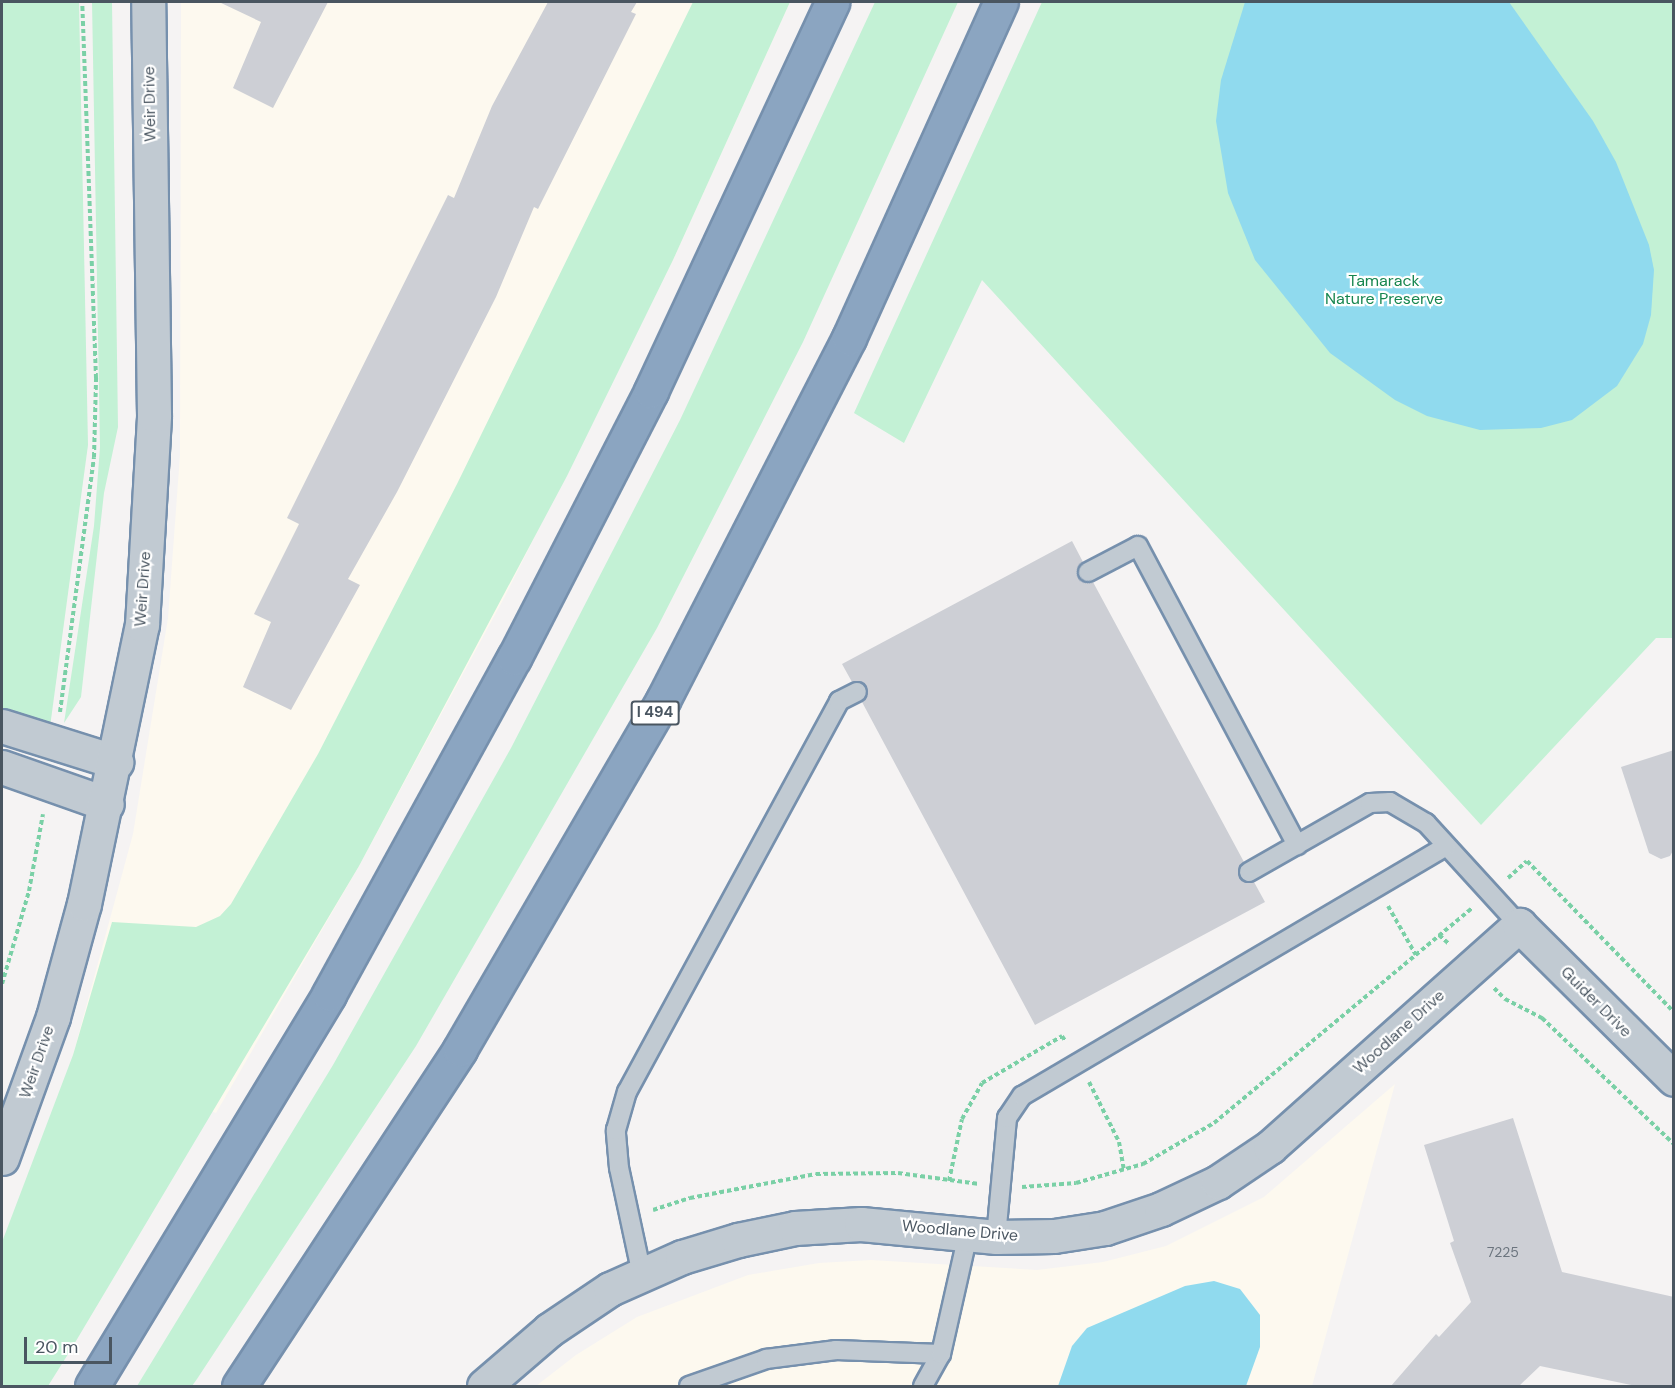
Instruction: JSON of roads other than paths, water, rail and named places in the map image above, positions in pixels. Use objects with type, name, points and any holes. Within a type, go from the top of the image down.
[{"type":"highway","points":[[92,1386],[323,1004],[514,658],[651,391],[832,2]]},
{"type":"highway","name":"I 494","points":[[239,1386],[465,1040],[663,700],[849,338],[1001,2]]},
{"type":"street","name":"Weir Drive","points":[[2,1158],[53,1017],[107,804],[142,625],[154,415],[148,2]]},
{"type":"street","points":[[2,726],[116,762]]},
{"type":"street","points":[[2,767],[107,804]]},
{"type":"street","name":"Guider Drive","points":[[1519,925],[1674,1079]]},
{"type":"street","name":"Woodlane Drive","points":[[484,1386],[549,1330],[610,1289],[682,1257],[795,1228],[861,1224],[982,1236],[1054,1236],[1105,1228],[1161,1209],[1218,1182],[1270,1147],[1519,925]]},
{"type":"lane","points":[[1088,572],[1138,546],[1297,844]]},
{"type":"lane","points":[[642,1275],[629,1218],[616,1130],[627,1092],[839,702],[857,692]]},
{"type":"lane","points":[[1249,872],[1370,803],[1390,802],[1407,808],[1446,846],[1519,925]]},
{"type":"lane","points":[[923,1386],[941,1354],[999,1186],[1011,1106],[1079,1062],[1446,846]]},
{"type":"lane","points":[[689,1386],[766,1359],[836,1350],[941,1354]]},
{"type":"water","points":[[1245,2],[1509,2],[1593,121],[1616,162],[1649,245],[1654,270],[1651,315],[1643,344],[1617,386],[1572,420],[1541,428],[1480,430],[1427,416],[1395,400],[1330,353],[1255,260],[1228,193],[1216,121],[1221,80]]},
{"type":"water","points":[[1214,1281],[1240,1289],[1260,1315],[1260,1347],[1246,1386],[1058,1386],[1072,1346],[1087,1328],[1185,1286]]},
{"type":"park label","name":"Tamarack Nature Preserve","points":[[1384,290]]}]
